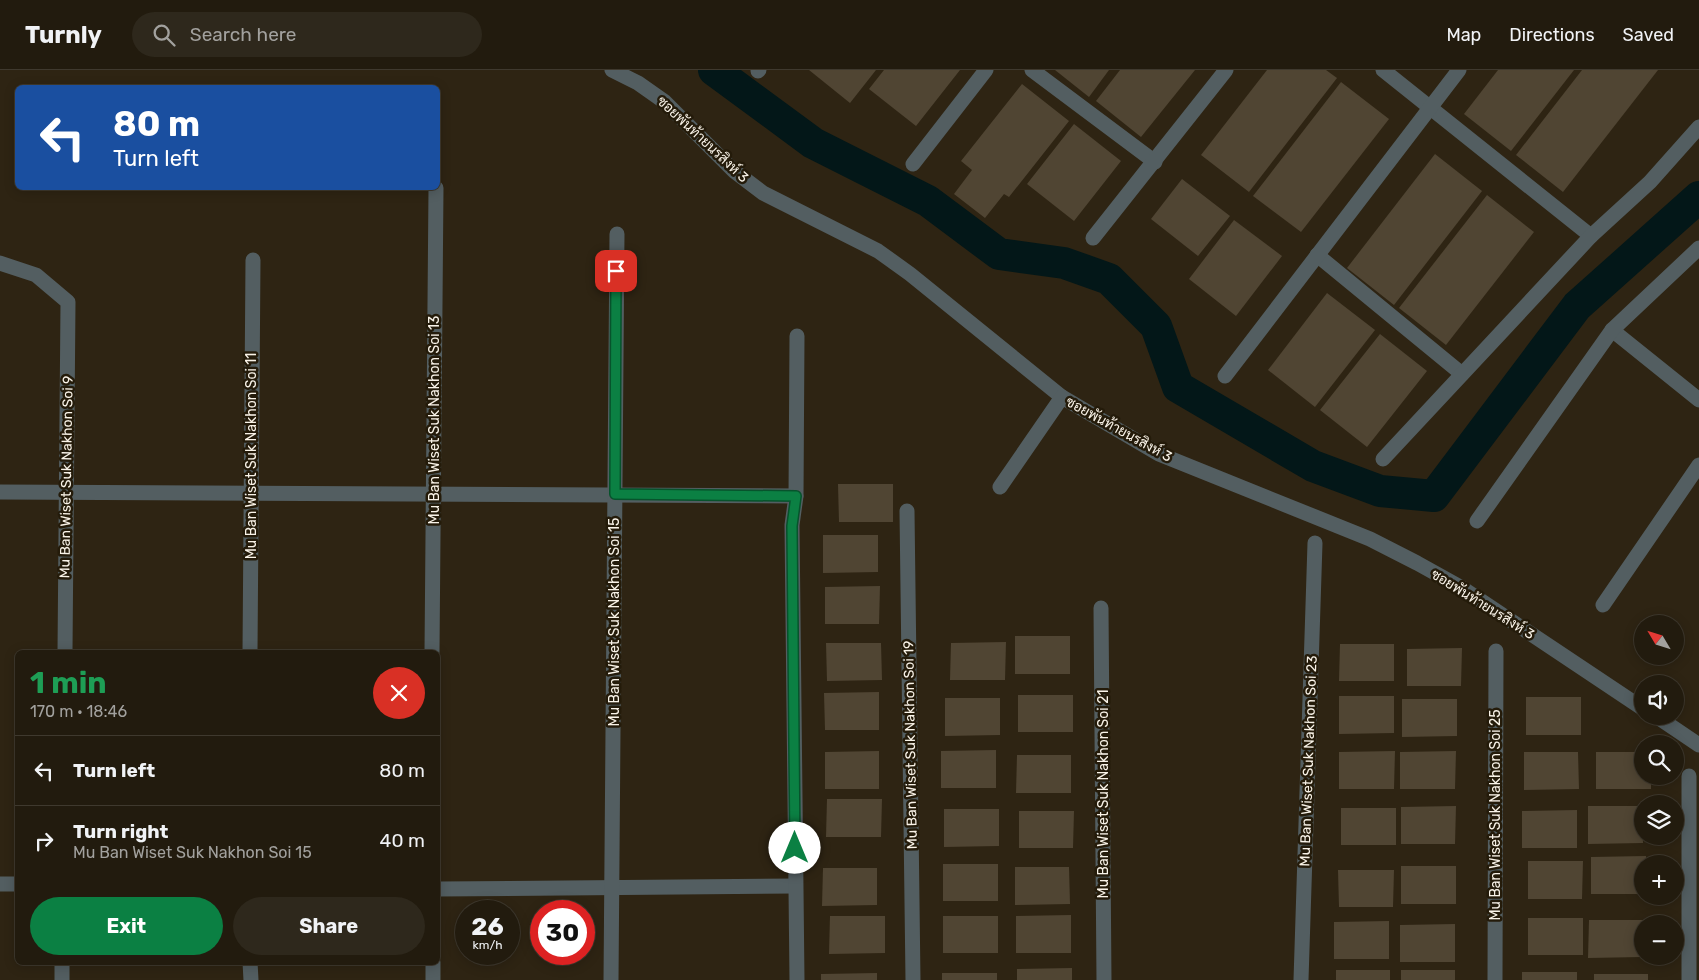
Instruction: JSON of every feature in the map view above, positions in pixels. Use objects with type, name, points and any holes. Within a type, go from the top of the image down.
[{"type":"street","name":"ซอยพันท้ายนรสิงห์ 3","points":[[612,70],[638,83],[666,102],[734,171],[763,193],[878,251],[910,274],[1062,397],[1159,454],[1370,539],[1417,563],[1462,588],[1634,703]]},
{"type":"street","points":[[913,164],[986,70]]},
{"type":"street","points":[[1032,70],[1155,162]]},
{"type":"street","points":[[1093,238],[1226,70]]},
{"type":"street","points":[[1383,70],[1591,236]]},
{"type":"street","points":[[1225,376],[1459,70]]},
{"type":"street","points":[[1383,459],[1591,236],[1650,182],[1699,127]]},
{"type":"street","name":"Mu Ban Wiset Suk Nakhon Soi 13","points":[[432,650],[436,190]]},
{"type":"street","name":"Mu Ban Wiset Suk Nakhon Soi 15","points":[[611,980],[616,234]]},
{"type":"street","points":[[1477,520],[1612,330],[1699,248]]},
{"type":"street","points":[[1317,255],[1462,374]]},
{"type":"street","name":"Mu Ban Wiset Suk Nakhon Soi 11","points":[[250,650],[253,260]]},
{"type":"street","name":"Mu Ban Wiset Suk Nakhon Soi 9","points":[[0,263],[36,275],[68,302],[64,650]]},
{"type":"street","points":[[1612,330],[1699,400]]},
{"type":"street","points":[[797,336],[796,496],[792,526],[797,980]]},
{"type":"street","points":[[1000,487],[1062,397]]},
{"type":"street","points":[[1602,604],[1699,465]]},
{"type":"street","points":[[0,492],[796,496]]},
{"type":"street","name":"Mu Ban Wiset Suk Nakhon Soi 19","points":[[907,510],[913,980]]},
{"type":"street","name":"Mu Ban Wiset Suk Nakhon Soi 23","points":[[1301,980],[1315,543]]},
{"type":"street","name":"Mu Ban Wiset Suk Nakhon Soi 21","points":[[1101,608],[1104,980]]},
{"type":"street","name":"Mu Ban Wiset Suk Nakhon Soi 25","points":[[1495,980],[1496,651]]},
{"type":"street","points":[[1669,725],[1699,745]]},
{"type":"street","points":[[1689,776],[1689,980]]},
{"type":"street","points":[[0,884],[15,884]]},
{"type":"street","points":[[440,889],[795,886]]},
{"type":"street","points":[[62,965],[62,980]]},
{"type":"street","points":[[250,965],[251,980]]},
{"type":"street","points":[[433,965],[433,980]]},
{"type":"building","points":[[809,70],[876,70],[850,103]]},
{"type":"building","points":[[884,70],[960,70],[916,126],[869,89]]},
{"type":"building","points":[[1055,70],[1109,70],[1089,97]]},
{"type":"building","points":[[1120,70],[1195,70],[1141,137],[1096,101]]},
{"type":"building","points":[[1267,70],[1326,70],[1337,78],[1249,192],[1201,155]]},
{"type":"building","points":[[1498,70],[1574,70],[1511,151],[1464,114]]},
{"type":"building","points":[[1582,70],[1658,70],[1563,192],[1516,155]]},
{"type":"building","points":[[1341,82],[1389,119],[1301,232],[1253,196]]},
{"type":"building","points":[[1022,84],[1069,121],[1009,197],[1004,194],[985,218],[954,194],[972,170],[961,161]]},
{"type":"building","points":[[1074,124],[1121,161],[1074,221],[1027,184]]},
{"type":"building","points":[[1435,154],[1482,191],[1394,305],[1347,268]]},
{"type":"building","points":[[1182,179],[1230,216],[1198,256],[1151,219]]},
{"type":"building","points":[[1487,195],[1534,232],[1446,345],[1399,308]]},
{"type":"building","points":[[1234,220],[1282,256],[1236,316],[1189,279]]},
{"type":"building","points":[[1327,293],[1375,330],[1315,407],[1268,370]]},
{"type":"building","points":[[1380,334],[1427,371],[1367,447],[1320,410]]},
{"type":"building","points":[[838,484],[893,484],[893,522],[839,522]]},
{"type":"building","points":[[823,535],[878,535],[878,572],[823,573]]},
{"type":"building","points":[[880,586],[879,624],[825,624],[825,587]]},
{"type":"building","points":[[1015,636],[1070,636],[1070,674],[1015,674]]},
{"type":"building","points":[[1006,642],[1005,680],[950,680],[951,643]]},
{"type":"building","points":[[826,643],[881,643],[882,680],[827,681]]},
{"type":"building","points":[[1340,644],[1394,644],[1394,681],[1339,681]]},
{"type":"building","points":[[1462,648],[1461,686],[1407,686],[1407,649]]},
{"type":"building","points":[[879,692],[879,730],[825,730],[824,693]]},
{"type":"building","points":[[1018,695],[1073,695],[1073,732],[1018,732]]},
{"type":"building","points":[[1339,696],[1394,696],[1394,733],[1339,734]]},
{"type":"building","points":[[1526,697],[1581,697],[1581,735],[1526,735]]},
{"type":"building","points":[[945,698],[1000,698],[1000,735],[945,736]]},
{"type":"building","points":[[1402,699],[1457,699],[1457,736],[1402,737]]},
{"type":"building","points":[[996,750],[996,788],[941,788],[941,751]]},
{"type":"building","points":[[879,751],[879,789],[825,789],[825,752]]},
{"type":"building","points":[[1395,751],[1394,789],[1339,789],[1339,752]]},
{"type":"building","points":[[1456,751],[1455,789],[1400,789],[1400,752]]},
{"type":"building","points":[[1524,752],[1578,752],[1579,789],[1524,790]]},
{"type":"building","points":[[1596,752],[1634,752],[1634,785],[1651,785],[1651,789],[1596,789]]},
{"type":"building","points":[[1017,755],[1071,755],[1071,793],[1016,793]]},
{"type":"building","points":[[827,799],[882,799],[881,837],[826,837]]},
{"type":"building","points":[[1456,806],[1455,844],[1401,844],[1401,807]]},
{"type":"building","points":[[1588,806],[1634,806],[1634,843],[1588,844]]},
{"type":"building","points":[[1341,808],[1396,808],[1396,845],[1341,845]]},
{"type":"building","points":[[944,809],[999,809],[999,846],[944,847]]},
{"type":"building","points":[[1577,810],[1577,848],[1522,848],[1522,811]]},
{"type":"building","points":[[1019,811],[1074,811],[1073,848],[1019,848]]},
{"type":"building","points":[[1634,856],[1634,894],[1591,894],[1591,857]]},
{"type":"building","points":[[1528,861],[1583,861],[1582,899],[1528,899]]},
{"type":"building","points":[[943,864],[998,864],[998,901],[943,901]]},
{"type":"building","points":[[1401,866],[1456,866],[1456,904],[1401,904]]},
{"type":"building","points":[[1015,867],[1069,867],[1070,904],[1015,905]]},
{"type":"building","points":[[823,868],[877,868],[877,905],[822,906]]},
{"type":"building","points":[[1338,870],[1394,870],[1393,907],[1339,907]]},
{"type":"building","points":[[1071,915],[1071,953],[1016,953],[1016,916]]},
{"type":"building","points":[[830,916],[885,916],[885,953],[829,954]]},
{"type":"building","points":[[943,916],[998,916],[998,953],[943,953]]},
{"type":"building","points":[[1528,918],[1583,918],[1583,955],[1528,955]]},
{"type":"building","points":[[1589,920],[1634,920],[1634,957],[1588,958]]},
{"type":"building","points":[[1389,921],[1389,959],[1334,959],[1334,922]]},
{"type":"building","points":[[1455,924],[1455,962],[1400,962],[1400,925]]},
{"type":"building","points":[[1072,968],[1072,980],[1017,980],[1017,969]]},
{"type":"building","points":[[1336,970],[1390,970],[1390,980],[1336,980]]},
{"type":"building","points":[[1401,970],[1455,970],[1455,980],[1401,980]]},
{"type":"building","points":[[1522,972],[1577,972],[1577,980],[1522,980]]},
{"type":"building","points":[[877,973],[877,980],[821,980],[821,974]]},
{"type":"building","points":[[942,973],[997,973],[997,980],[942,980]]},
{"type":"building","points":[[1594,974],[1648,974],[1648,980],[1594,980]]},
{"type":"waterway","points":[[714,70],[813,143],[928,201],[999,254],[1064,263],[1109,279],[1156,326],[1178,387],[1313,466],[1380,491],[1434,496],[1577,306],[1699,197]]},
{"type":"route","points":[[616,271],[615,494],[796,496],[792,526],[795,848]]}]
